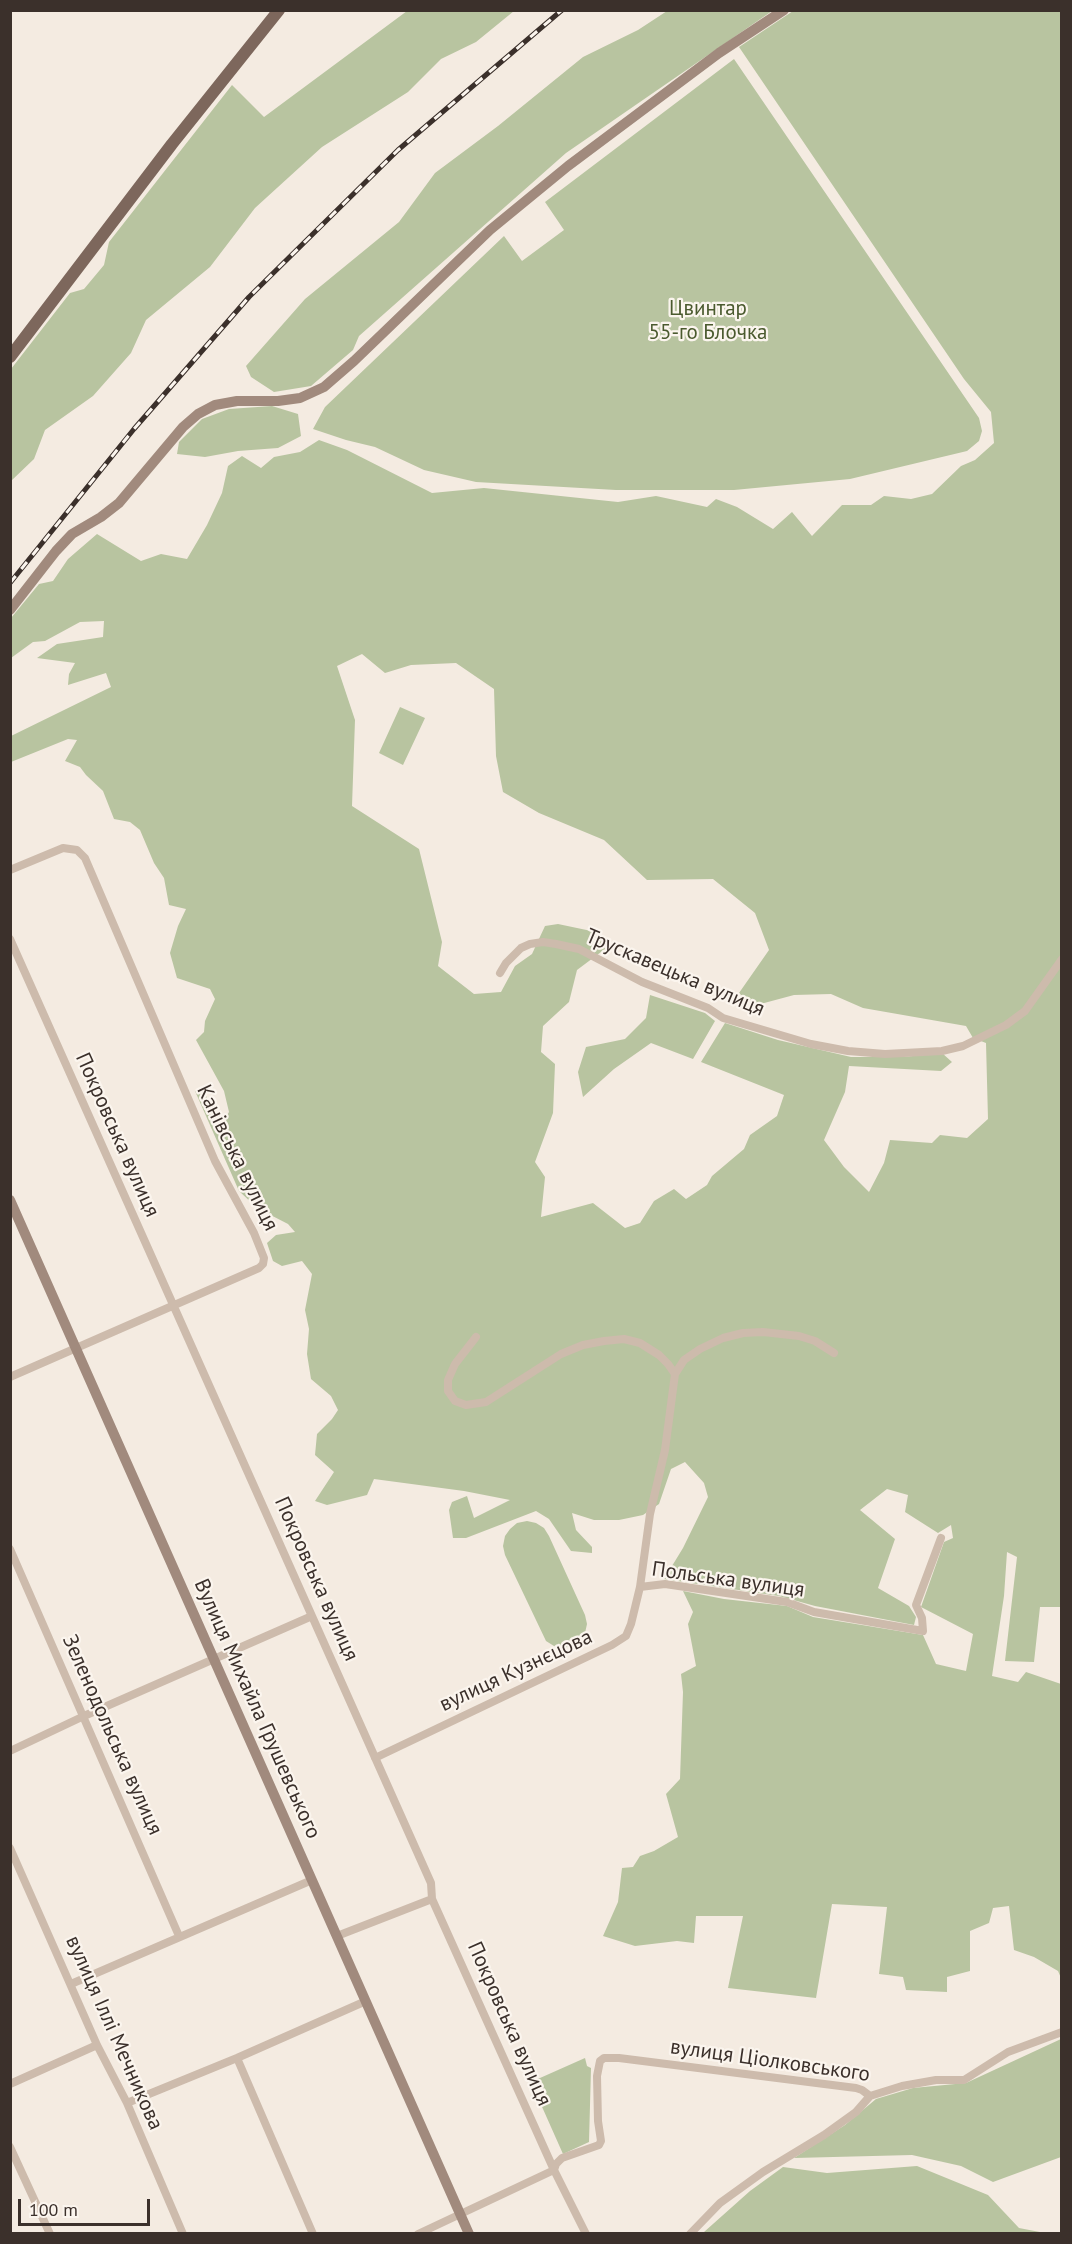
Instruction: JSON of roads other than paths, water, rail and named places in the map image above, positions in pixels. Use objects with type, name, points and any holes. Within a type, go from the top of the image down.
[{"type":"main road","points":[[10,357],[172,144],[279,10]]},
{"type":"street","points":[[10,610],[72,534],[119,503],[183,427],[198,414],[215,405],[237,401],[278,401],[300,398],[324,387],[490,230],[568,166],[719,53],[784,10]]},
{"type":"street","name":"Канівська вулиця","points":[[10,870],[63,848],[77,850],[85,858],[215,1161],[254,1233],[264,1257],[263,1264],[259,1268],[10,1377]]},
{"type":"street","name":"Покровська вулиця","points":[[10,939],[431,1883],[432,1899],[554,2170],[586,2234]]},
{"type":"street","name":"Трускавецька вулиця","points":[[500,973],[506,963],[521,948],[536,943],[556,944],[579,949],[642,982],[708,1008],[723,1018],[812,1044],[848,1051],[885,1054],[942,1051],[963,1046],[1006,1025],[1025,1011],[1062,958]]},
{"type":"street","name":"Вулиця Михайла Грушевського","points":[[10,1200],[469,2234]]},
{"type":"street","points":[[476,1337],[455,1364],[448,1380],[448,1391],[455,1401],[466,1405],[486,1402],[561,1354],[583,1345],[604,1341],[624,1339],[640,1343],[659,1355],[675,1374],[684,1360],[700,1349],[723,1338],[742,1334],[763,1332],[799,1336],[815,1341],[834,1353]]},
{"type":"street","name":"Польська вулиця","points":[[675,1374],[665,1450],[650,1514],[640,1587],[665,1584],[787,1602],[814,1612],[923,1630],[922,1618],[916,1605],[941,1538]]},
{"type":"street","name":"Зеленодольська вулиця","points":[[10,1548],[179,1936]]},
{"type":"street","name":"вулиця Кузнєцова","points":[[375,1758],[612,1645],[626,1636],[640,1587]]},
{"type":"street","points":[[10,1751],[312,1616]]},
{"type":"street","name":"вулиця Іллі Мечникова","points":[[10,1848],[97,2045],[127,2103],[183,2234]]},
{"type":"street","points":[[71,1984],[312,1880]]},
{"type":"street","points":[[337,1936],[432,1899]]},
{"type":"street","points":[[127,2103],[366,2001]]},
{"type":"street","name":"вулиця Ціолковського","points":[[554,2170],[562,2158],[601,2144],[597,2076],[600,2061],[604,2058],[856,2088],[870,2096],[925,2082],[964,2080],[1008,2052],[1062,2032]]},
{"type":"street","points":[[10,2084],[97,2045]]},
{"type":"street","points":[[237,2058],[313,2234]]},
{"type":"street","points":[[690,2234],[720,2203],[763,2172],[824,2135],[856,2112],[870,2096]]},
{"type":"street","points":[[10,2146],[50,2234]]},
{"type":"street","points":[[418,2234],[554,2170]]},
{"type":"railway","points":[[10,583],[134,429],[249,297],[398,150],[562,10]]},
{"type":"park label","name":"Цвинтар 55-го Блочка","points":[[708,321]]}]
